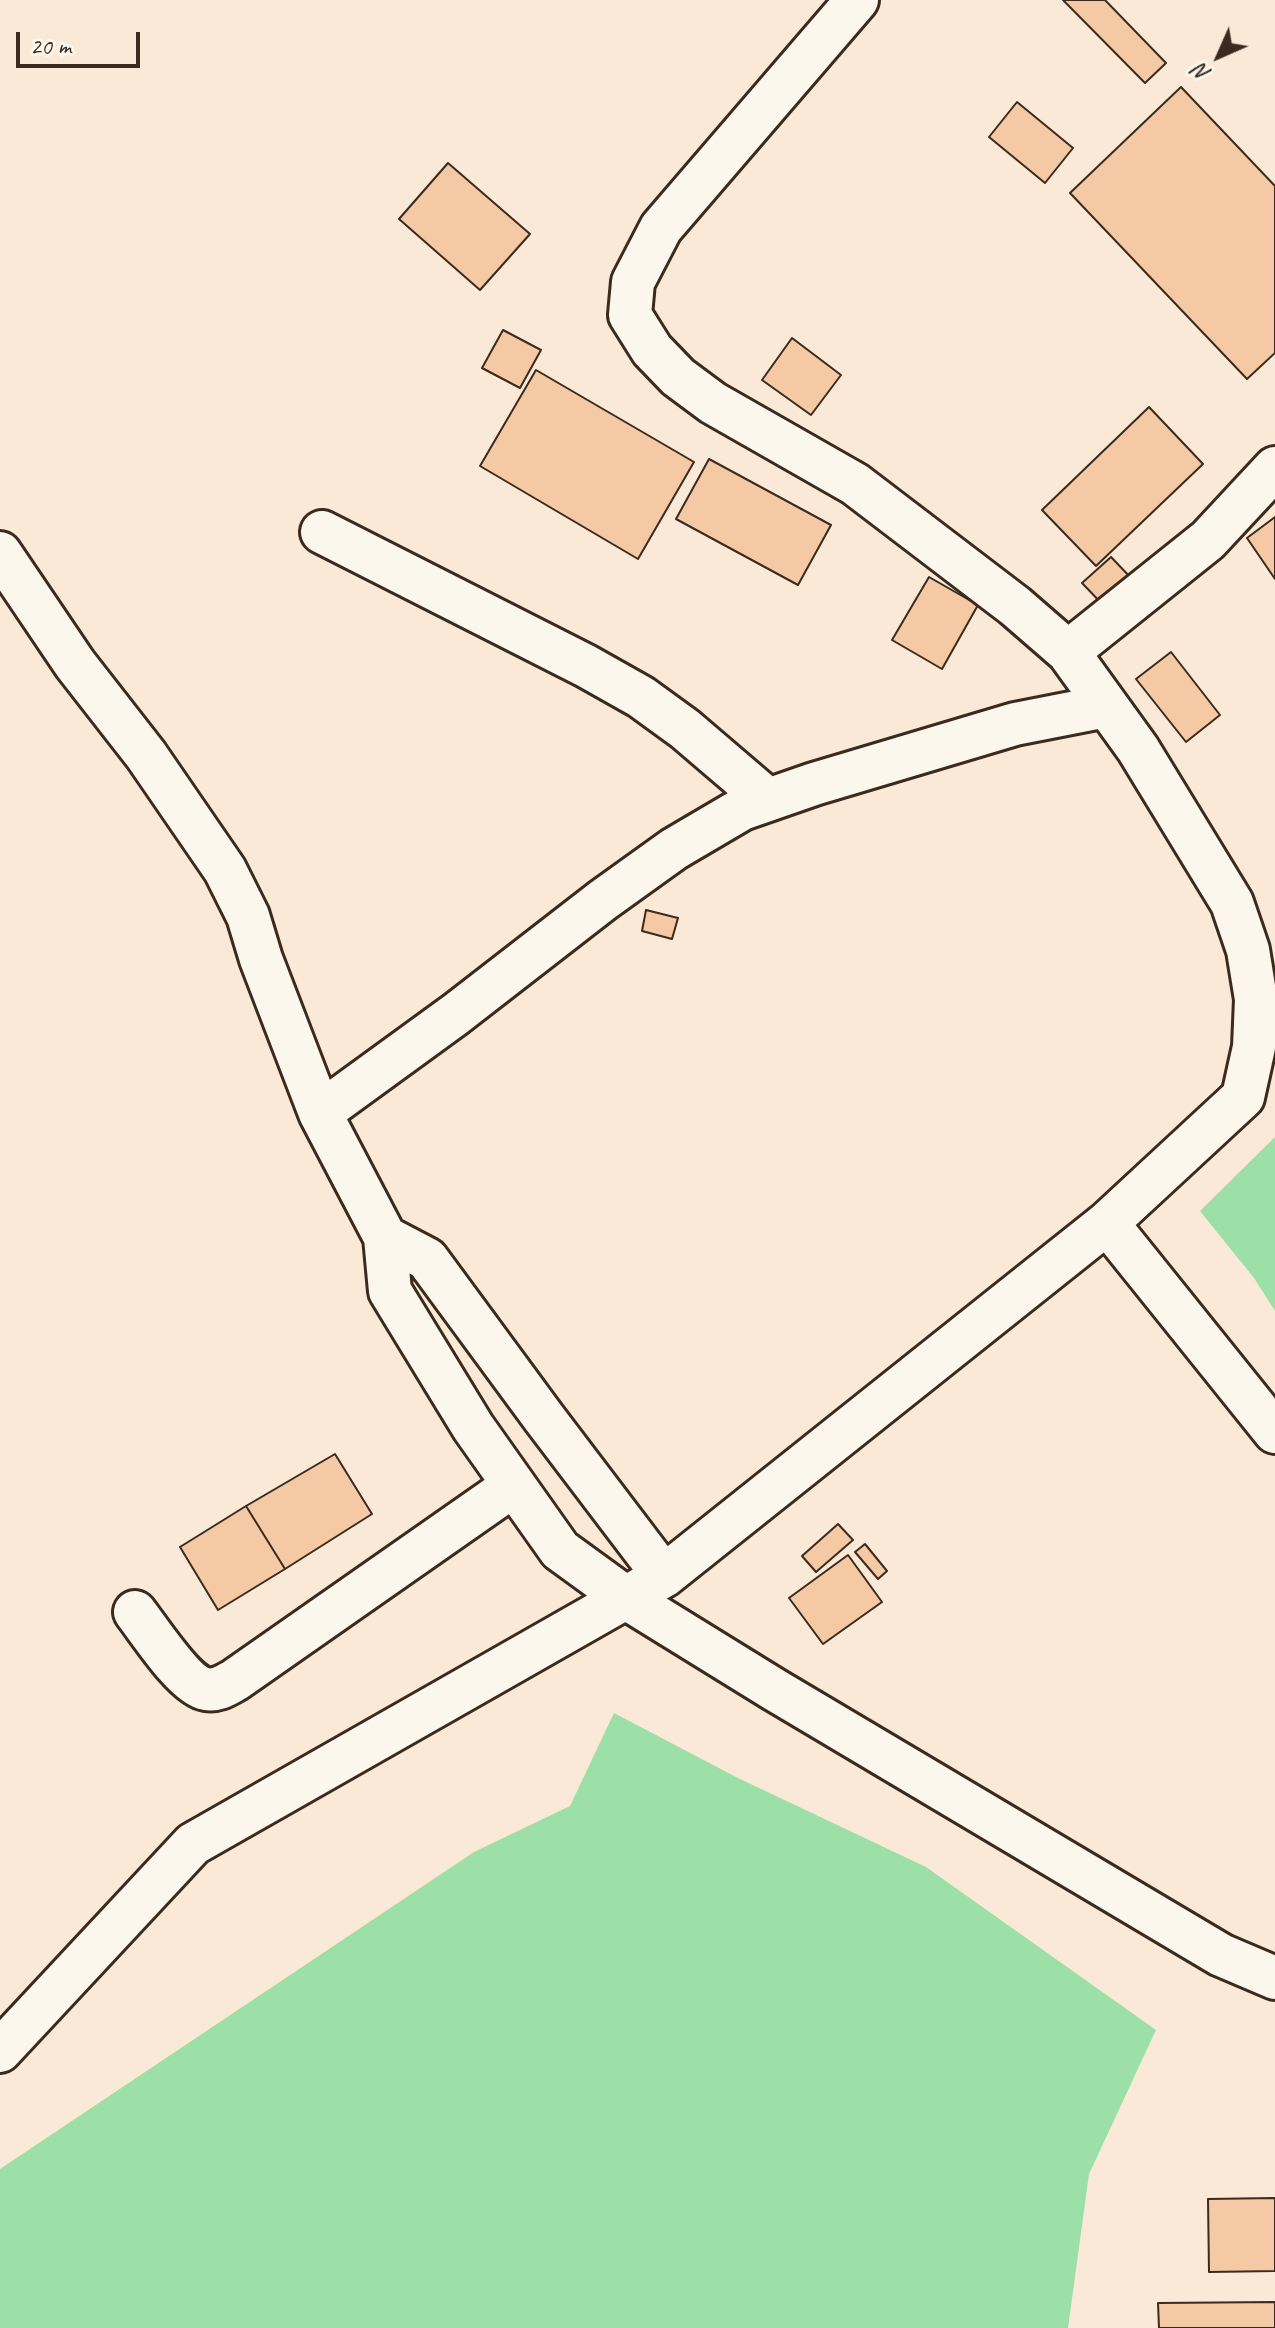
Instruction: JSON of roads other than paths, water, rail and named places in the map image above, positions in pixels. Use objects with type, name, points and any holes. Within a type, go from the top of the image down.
[{"type":"street","points":[[0,2051],[193,1844],[664,1576],[1107,1223],[1259,1087],[1254,1047],[1256,999],[1248,950],[1232,903],[1138,749],[1068,652],[1015,606],[855,484],[713,403],[678,377],[652,350],[630,315],[633,282],[661,228],[857,0]]},
{"type":"street","points":[[1068,652],[1208,540],[1275,468]]},
{"type":"street","points":[[322,532],[641,697],[685,729],[768,800]]},
{"type":"street","points":[[0,553],[75,664],[146,755],[225,870],[248,916],[261,959],[320,1113],[385,1237],[390,1291],[473,1427],[560,1550],[626,1598],[775,1690],[1221,1955],[1275,1978]]},
{"type":"street","points":[[320,1113],[456,1014],[603,900],[674,849],[742,809],[1015,724],[1107,706]]},
{"type":"street","points":[[1107,1223],[1275,1432]]},
{"type":"street","points":[[385,1237],[427,1259],[664,1576]]},
{"type":"street","points":[[135,1612],[186,1676],[199,1687],[219,1689],[514,1485]]}]
